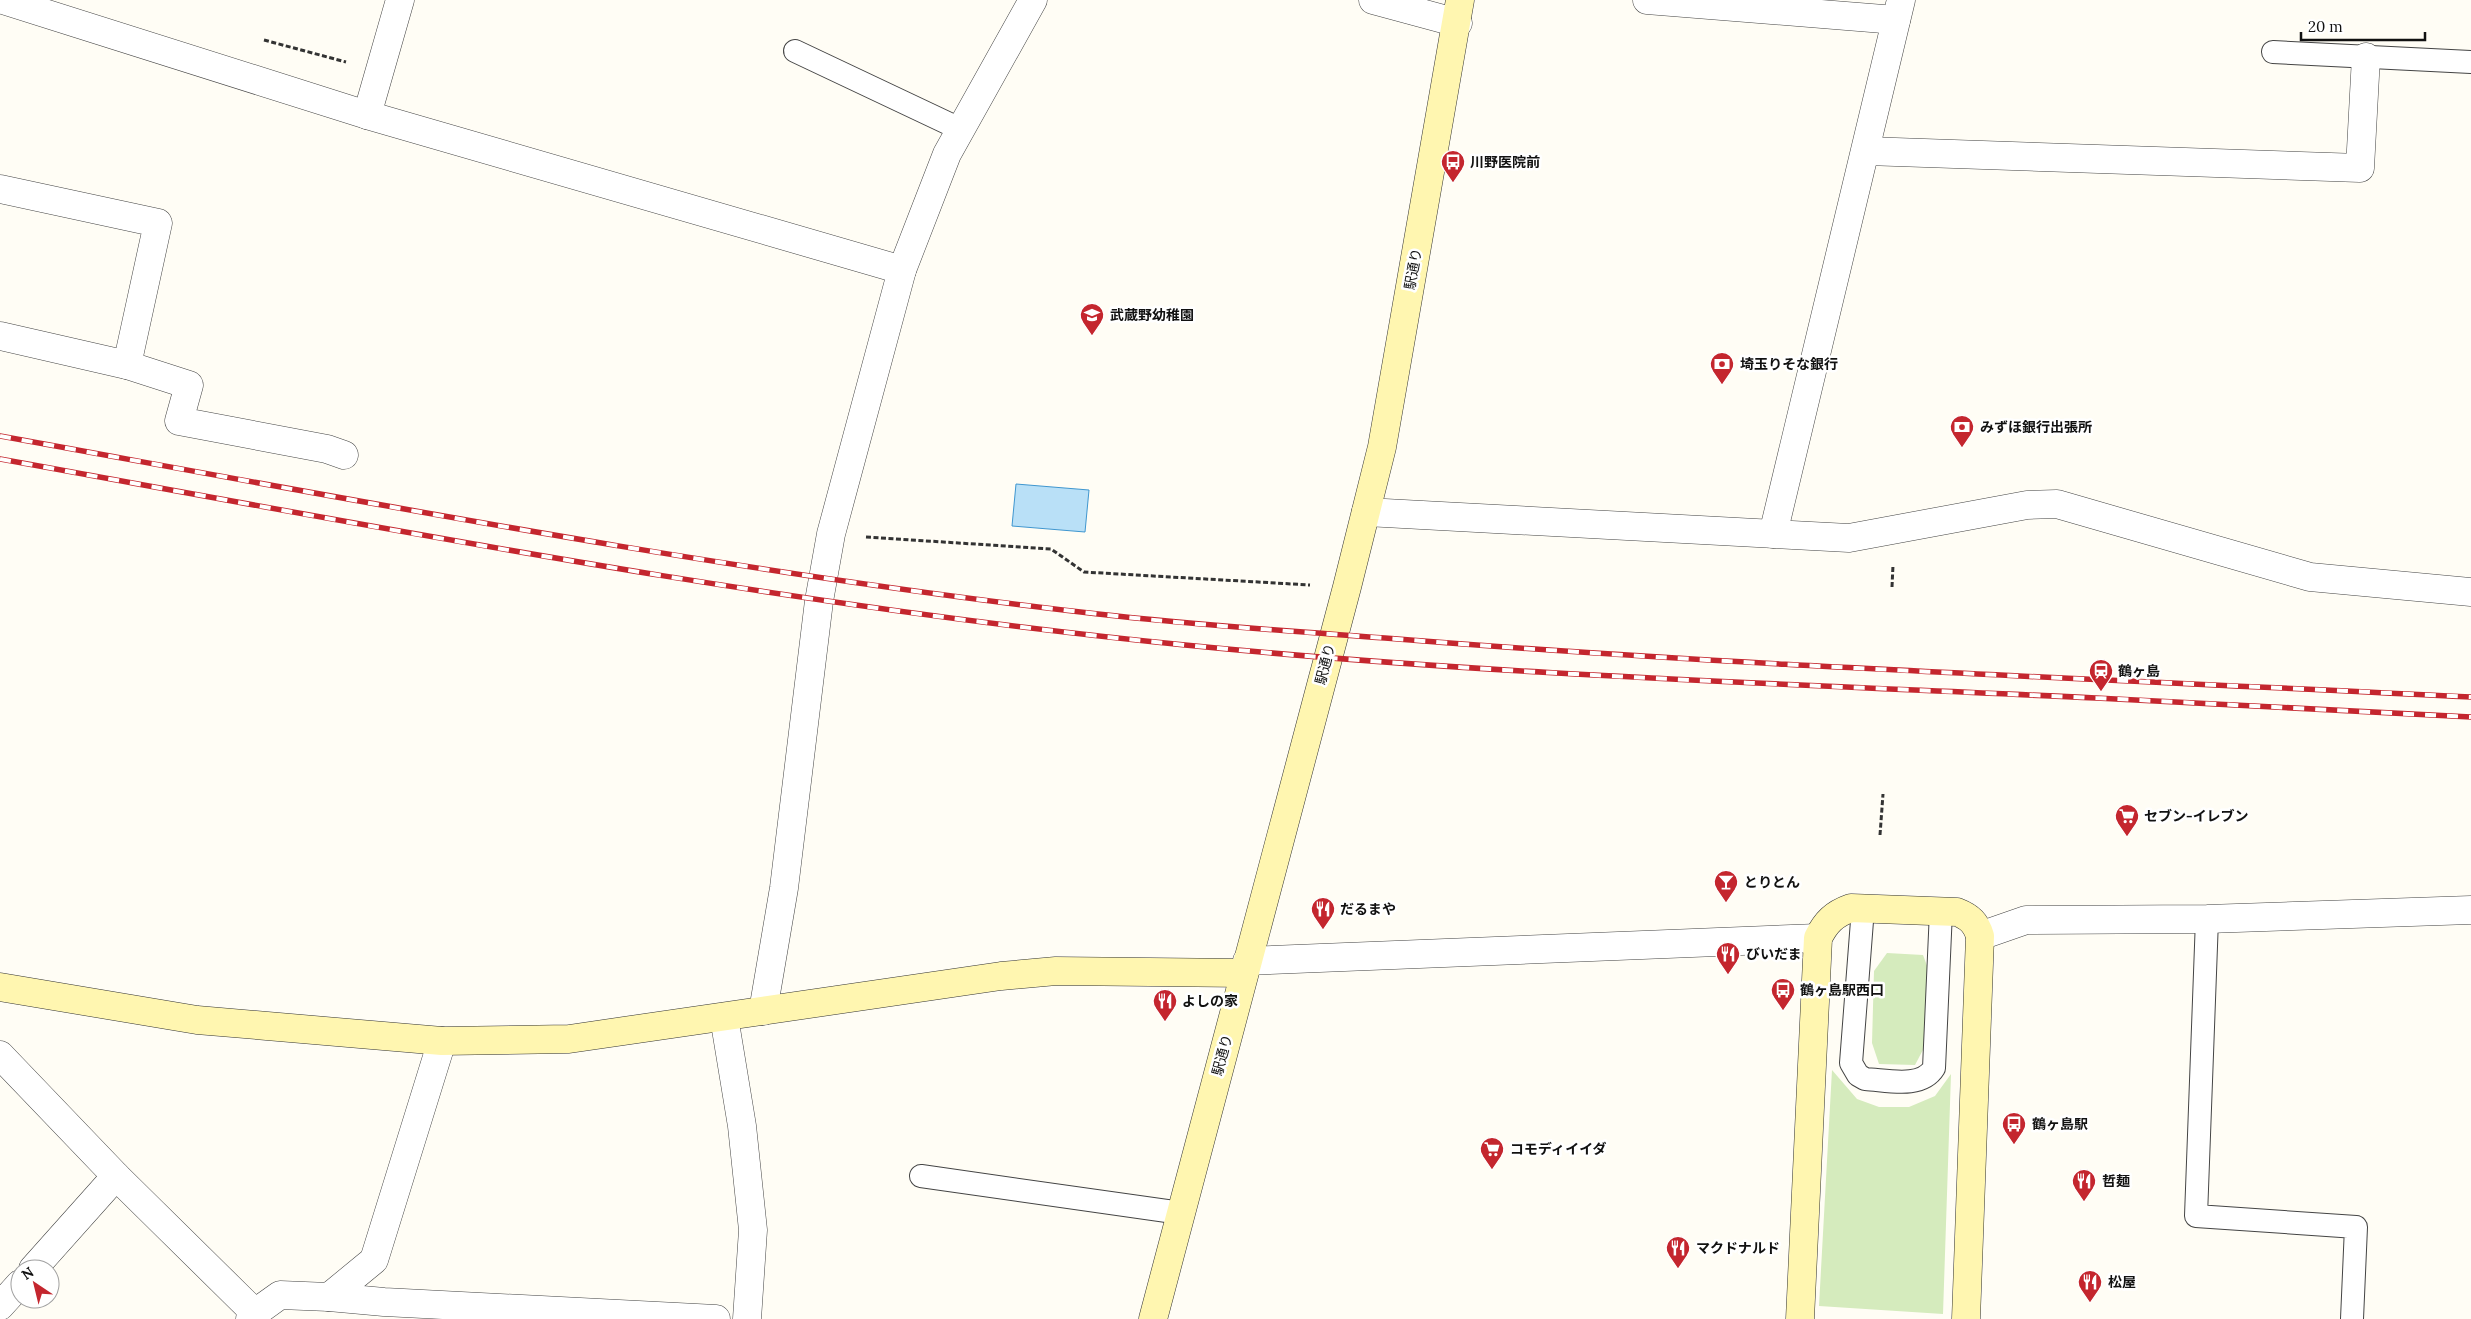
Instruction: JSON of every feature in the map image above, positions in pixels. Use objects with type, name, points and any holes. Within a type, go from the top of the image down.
[{"type":"street","points":[[3,0],[368,115],[902,270]]},
{"type":"street","points":[[368,115],[400,0]]},
{"type":"street","points":[[763,1011],[784,888],[819,601],[831,534],[902,270],[947,154],[1033,0]]},
{"type":"street","points":[[1373,0],[1459,11]]},
{"type":"street","points":[[1647,0],[1899,10],[1773,534]]},
{"type":"street","name":"駅通り","points":[[1153,1319],[1347,587],[1382,447],[1459,11]]},
{"type":"street","points":[[1866,150],[2360,168],[2366,57]]},
{"type":"street","points":[[0,190],[158,223],[126,365]]},
{"type":"street","points":[[0,336],[126,365],[189,385],[179,422],[327,449],[344,455]]},
{"type":"street","points":[[1366,512],[1848,538],[2027,505],[2058,504],[2310,577],[2471,592]]},
{"type":"street","points":[[1800,1319],[1818,938],[1824,924],[1837,913],[1851,908],[1941,911],[1966,916],[1976,924],[1980,936],[1966,1319]]},
{"type":"street","points":[[1980,936],[2026,920],[2207,919],[2471,910]]},
{"type":"street","points":[[0,987],[197,1020],[442,1041],[569,1039],[1001,976],[1056,971],[1245,967],[1818,938]]},
{"type":"street","points":[[724,1017],[742,1126],[753,1230],[747,1319]]},
{"type":"street","points":[[329,1297],[374,1260],[442,1041]]},
{"type":"street","points":[[0,1055],[252,1316],[280,1295],[716,1319]]},
{"type":"street","points":[[42,1259],[116,1176]]},
{"type":"street","points":[[0,1306],[10,1295]]},
{"type":"lane","points":[[794,51],[960,129]]},
{"type":"lane","points":[[2273,52],[2471,62]]},
{"type":"lane","points":[[1863,908],[1851,1063],[1858,1075],[1865,1079],[1919,1081],[1929,1076],[1934,1068],[1941,911]]},
{"type":"lane","points":[[2207,919],[2196,1216],[2356,1227],[2352,1319]]},
{"type":"lane","points":[[921,1176],[1181,1213]]},
{"type":"path","points":[[264,40],[379,71]]},
{"type":"path","points":[[831,534],[1051,549],[1084,572],[1347,587]]},
{"type":"path","points":[[1892,587],[1893,563]]},
{"type":"path","points":[[1880,835],[1883,794]]},
{"type":"green space","points":[[1887,953],[1923,955],[1929,971],[1925,1046],[1915,1065],[1879,1064],[1872,1043],[1874,971]]},
{"type":"green space","points":[[1832,1070],[1857,1099],[1879,1107],[1909,1107],[1935,1096],[1951,1074],[1943,1314],[1819,1306]]},
{"type":"water","points":[[1016,484],[1089,490],[1085,532],[1012,526]]},
{"type":"railway","points":[[0,436],[685,557],[960,597],[1134,618],[1206,625],[1656,657],[1928,672],[2471,697]]},
{"type":"railway","points":[[0,459],[443,539],[739,588],[1036,629],[1185,645],[1412,664],[1640,678],[2471,717]]},
{"type":"place","name":"川野医院前","points":[[1453,183]]},
{"type":"place","name":"武蔵野幼稚園","points":[[1092,336]]},
{"type":"place","name":"埼玉りそな銀行","points":[[1722,385]]},
{"type":"place","name":"みずほ銀行出張所","points":[[1962,448]]},
{"type":"place","name":"鶴ヶ島","points":[[2101,692]]},
{"type":"place","name":"セブン-イレブン","points":[[2127,837]]},
{"type":"place","name":"とりとん","points":[[1726,903]]},
{"type":"place","name":"だるまや","points":[[1323,930]]},
{"type":"place","name":"びいだま","points":[[1728,975]]},
{"type":"place","name":"鶴ヶ島駅西口","points":[[1783,1011]]},
{"type":"place","name":"よしの家","points":[[1165,1022]]},
{"type":"place","name":"鶴ヶ島駅","points":[[2014,1145]]},
{"type":"place","name":"コモディイイダ","points":[[1492,1170]]},
{"type":"place","name":"哲麺","points":[[2084,1202]]},
{"type":"place","name":"マクドナルド","points":[[1678,1269]]},
{"type":"place","name":"松屋","points":[[2090,1303]]}]
